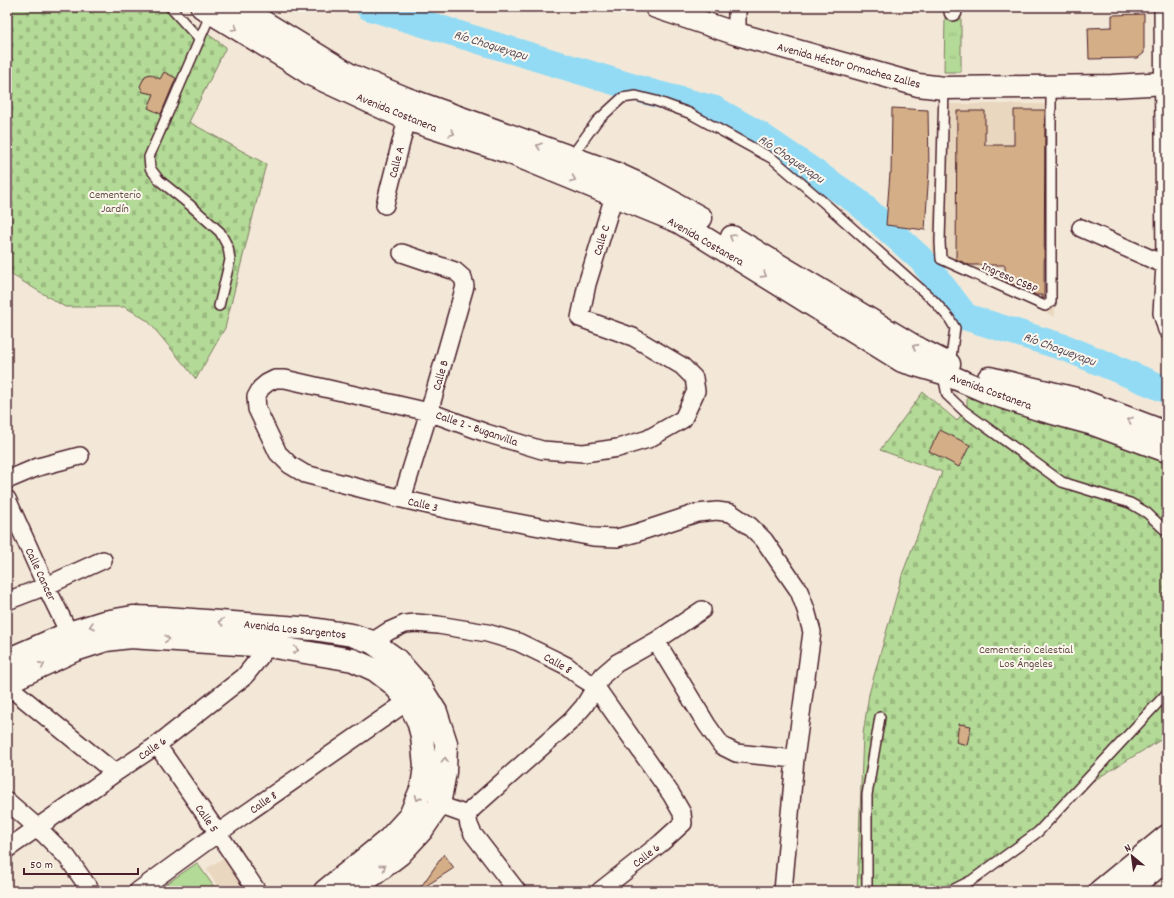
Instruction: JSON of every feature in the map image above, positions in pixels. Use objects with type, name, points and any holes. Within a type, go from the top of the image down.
[{"type":"main road","name":"Avenida Costanera","points":[[239,7],[350,75],[405,98],[612,172],[650,190],[697,216],[917,348],[947,369],[997,395],[1038,409],[1093,424],[1167,451]]},
{"type":"main road","name":"Avenida Héctor Ormachea Zalles","points":[[656,7],[737,34],[918,85],[944,88],[1112,86],[1165,83]]},
{"type":"main road","name":"Avenida Costanera","points":[[206,10],[312,75],[408,119],[508,152],[679,222],[902,360],[982,376],[1080,400],[1167,433]]},
{"type":"main road","name":"Avenida Los Sargentos","points":[[7,684],[72,641],[104,622],[133,617],[165,618],[271,636],[353,660],[375,670],[392,683],[408,701],[418,721],[422,736],[425,766],[422,787],[410,816],[389,839],[325,891]]},
{"type":"main road","name":"Avenida Los Sargentos","points":[[271,636],[313,629],[352,635],[372,642],[396,659],[419,685],[436,712],[446,743],[445,772],[438,805],[422,830],[400,854],[352,891]]},
{"type":"main road","name":"Avenida Los Sargentos","points":[[7,660],[72,641]]},
{"type":"main road","points":[[1106,889],[1167,836]]},
{"type":"main road","points":[[1128,891],[1167,859]]},
{"type":"street","points":[[737,7],[737,34]]},
{"type":"street","points":[[1162,7],[1165,83],[1165,265],[1162,313],[1167,330]]},
{"type":"street","name":"Calle A","points":[[385,205],[408,119]]},
{"type":"street","name":"Calle C","points":[[614,196],[587,284],[580,318],[633,337],[682,366],[694,378],[696,391],[691,403]]},
{"type":"street","points":[[1082,228],[1165,265]]},
{"type":"street","name":"Calle B","points":[[402,253],[460,274],[464,282],[465,290],[402,499]]},
{"type":"street","name":"Calle 2 - Buganvilla","points":[[256,396],[261,388],[267,383],[275,379],[285,379],[429,412],[486,433],[542,450],[584,453],[618,448],[648,439],[683,419],[691,403]]},
{"type":"street","name":"Calle 3","points":[[256,396],[257,409],[278,453],[290,465],[305,474],[454,511],[593,537],[617,538],[697,513],[717,511],[731,513],[750,526],[764,540],[799,591],[812,632],[796,759],[783,891]]},
{"type":"street","points":[[7,480],[38,467],[80,456]]},
{"type":"street","name":"Calle Cancer","points":[[7,499],[72,641]]},
{"type":"street","points":[[7,601],[46,586],[104,560]]},
{"type":"street","points":[[517,891],[472,834],[468,815],[473,808],[571,721],[584,706],[603,675],[617,664],[656,641],[702,610]]},
{"type":"street","name":"Calle 8","points":[[372,642],[389,631],[405,624],[416,623],[438,625],[487,633],[518,642],[567,666],[595,686],[658,775],[682,814]]},
{"type":"street","name":"Calle 6","points":[[7,849],[157,745],[244,677],[271,636]]},
{"type":"street","points":[[656,641],[707,725],[722,746],[736,753],[796,759]]},
{"type":"street","points":[[7,684],[115,773]]},
{"type":"street","name":"Calle 8","points":[[138,891],[218,833],[408,701]]},
{"type":"street","name":"Calle 5","points":[[157,745],[257,891]]},
{"type":"street","points":[[7,801],[38,828],[67,857],[92,891]]},
{"type":"street","points":[[438,805],[468,815]]},
{"type":"street","name":"Calle 6","points":[[600,891],[671,834],[683,822],[682,814]]},
{"type":"lane","points":[[170,7],[200,40]]},
{"type":"lane","points":[[206,10],[200,40],[149,157],[150,168],[159,180],[220,232],[228,247],[230,260],[219,306]]},
{"type":"lane","name":"Ingreso CSBP","points":[[944,88],[940,242],[941,259],[1045,306],[1051,302],[1051,86]]},
{"type":"lane","points":[[571,157],[596,121],[622,98],[636,96],[656,101],[689,113],[773,159],[934,301],[949,318],[955,328],[947,369],[947,394],[964,412],[1062,482],[1130,503],[1147,513],[1167,532]]},
{"type":"lane","points":[[950,891],[972,880],[1038,832],[1167,693]]},
{"type":"lane","points":[[867,891],[867,795],[880,717]]},
{"type":"shaded area","points":[[939,104],[1057,104],[1055,317],[931,259]]},
{"type":"shaded area","points":[[228,855],[253,891],[221,891],[206,869]]},
{"type":"green space","name":"Cementerio Jardín","points":[[7,7],[169,7],[226,47],[189,122],[266,164],[225,328],[196,379],[148,321],[125,307],[65,307],[7,272]]},
{"type":"green space","points":[[945,17],[961,17],[961,72],[944,72]]},
{"type":"green space","name":"Cementerio Celestial Los Ángeles","points":[[923,392],[957,421],[967,406],[967,397],[977,395],[1167,456],[1167,736],[1093,781],[1039,838],[979,881],[960,891],[857,891],[863,734],[869,694],[903,572],[942,472],[880,450]]},
{"type":"green space","points":[[197,863],[217,891],[156,891]]},
{"type":"building","points":[[1144,14],[1144,53],[1138,58],[1089,59],[1088,28],[1112,27],[1112,15]]},
{"type":"building","points":[[164,72],[176,78],[161,114],[148,108],[154,94],[143,92],[140,86],[145,76],[150,74],[160,79]]},
{"type":"building","points":[[892,108],[928,110],[929,170],[925,230],[886,225],[891,173]]},
{"type":"building","points":[[1014,110],[1045,110],[1044,299],[1042,298],[1042,295],[1036,295],[1005,281],[1005,265],[969,265],[956,259],[957,111],[985,111],[985,145],[1014,145]]},
{"type":"building","points":[[940,430],[970,445],[959,467],[929,451]]},
{"type":"building","points":[[959,724],[971,726],[967,745],[956,742]]},
{"type":"building","points":[[444,854],[454,868],[418,891]]},
{"type":"waterway","name":"Río Choqueyapu","points":[[369,7],[649,92],[714,109],[758,134],[858,202],[922,260],[966,317],[1066,348],[1167,390]]}]
